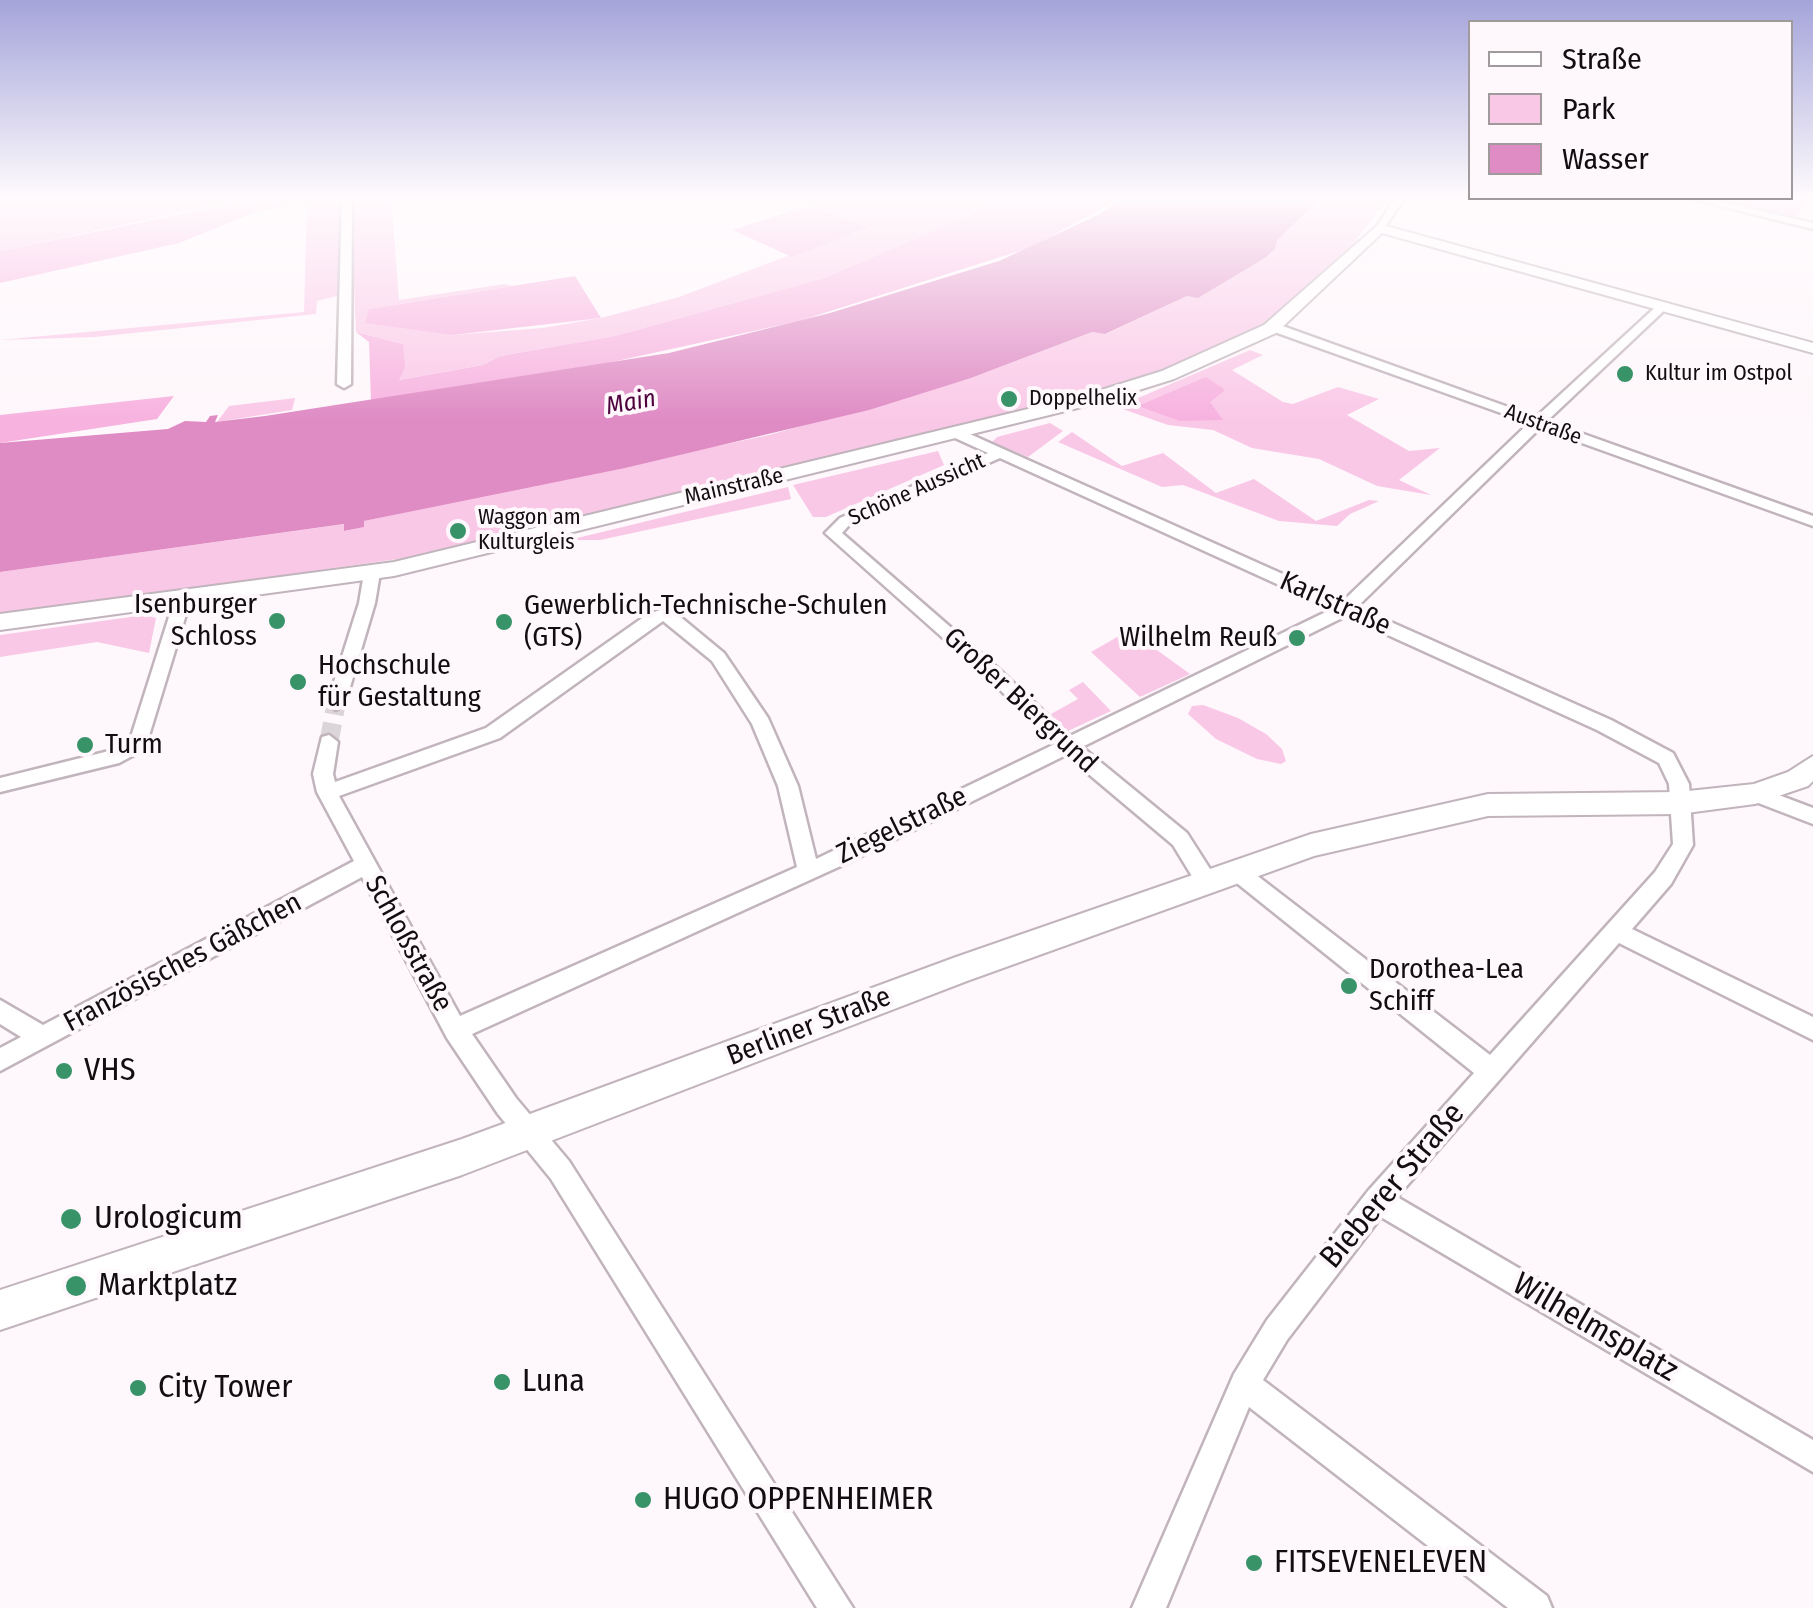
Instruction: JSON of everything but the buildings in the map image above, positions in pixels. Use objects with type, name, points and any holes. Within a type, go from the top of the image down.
[{"type":"main road","name":"Mainstraße","points":[[0,622],[372,574],[958,434],[1132,388],[1273,327],[1333,271]]},
{"type":"main road","points":[[1538,271],[1813,348]]},
{"type":"main road","points":[[1679,803],[1755,794],[1806,773]]},
{"type":"main road","name":"Berliner Straße","points":[[0,1310],[529,1133],[1221,875],[1346,834],[1450,811],[1518,802],[1679,803]]},
{"type":"street","points":[[344,384],[346,271]]},
{"type":"street","name":"Ziegelstraße","points":[[455,1030],[938,810],[1065,743],[1344,610],[1664,305]]},
{"type":"street","name":"Austraße","points":[[1273,327],[1813,521]]},
{"type":"street","name":"Karlstraße","points":[[958,434],[1649,747],[1677,772],[1679,803]]},
{"type":"street","name":"Schöne Aussicht","points":[[837,525],[998,454]]},
{"type":"street","name":"Großer Biergrund","points":[[837,525],[833,533],[838,540],[995,675],[1065,743],[1221,875],[1490,1071]]},
{"type":"street","points":[[336,704],[372,574]]},
{"type":"street","points":[[0,785],[128,752],[142,738],[183,598]]},
{"type":"street","points":[[327,792],[493,732],[654,618],[666,614],[718,656],[760,723],[788,786],[808,871]]},
{"type":"street","name":"Schloßstraße","points":[[329,742],[322,774],[327,792],[455,1030],[529,1133]]},
{"type":"street","points":[[1806,773],[1789,790],[1790,797],[1809,814]]},
{"type":"street","points":[[1755,794],[1809,814]]},
{"type":"street","name":"Bieberer Straße","points":[[1150,1608],[1244,1384],[1302,1296],[1378,1200],[1663,878],[1683,845],[1679,803]]},
{"type":"street","name":"Französisches Gäßchen","points":[[0,1060],[365,865]]},
{"type":"street","points":[[1614,931],[1813,1029]]},
{"type":"street","points":[[0,1011],[44,1038]]},
{"type":"street","points":[[529,1133],[578,1198],[836,1608]]},
{"type":"street","name":"Wilhelmsplatz","points":[[1378,1200],[1813,1457]]},
{"type":"street","points":[[1244,1384],[1535,1608]]},
{"type":"green space","points":[[305,271],[345,271],[345,294],[317,301],[316,314],[95,337],[0,340],[304,312]]},
{"type":"green space","points":[[353,271],[397,271],[399,300],[512,286],[369,309],[453,335],[542,328],[601,318],[679,297],[748,271],[840,271],[615,336],[500,356],[483,365],[398,380],[403,344],[356,332]]},
{"type":"green space","points":[[1243,271],[1323,271],[1253,331],[1159,372],[1013,413],[398,559],[0,615],[0,572],[345,524],[345,531],[363,527],[364,521],[769,435],[971,378],[1092,332],[1106,334],[1187,296],[1199,297]]},
{"type":"green space","points":[[1250,350],[1263,355],[1232,370],[1283,402],[1293,404],[1338,387],[1379,399],[1347,415],[1409,451],[1440,448],[1399,480],[1431,495],[1377,486],[1319,459],[1252,448],[1213,430],[1168,425],[1117,407]]},
{"type":"green space","points":[[295,398],[292,410],[217,422],[229,406]]},
{"type":"green space","points":[[1050,423],[1063,431],[1028,457],[992,442],[997,437]]},
{"type":"green space","points":[[1072,432],[1122,466],[1163,453],[1216,493],[1254,479],[1316,521],[1369,500],[1379,501],[1350,514],[1337,526],[1279,521],[1183,485],[1162,487],[1058,442]]},
{"type":"green space","points":[[938,451],[944,465],[826,517],[813,517],[793,485]]},
{"type":"green space","points":[[788,487],[791,499],[600,540],[569,540]]},
{"type":"green space","points":[[145,615],[156,618],[149,653],[97,642],[0,657],[0,635]]},
{"type":"green space","points":[[1126,632],[1190,674],[1140,697],[1091,652]]},
{"type":"green space","points":[[1083,682],[1111,711],[1068,731],[1051,714],[1078,699],[1069,690]]},
{"type":"green space","points":[[1203,705],[1266,734],[1282,749],[1286,761],[1281,764],[1257,759],[1216,739],[1188,714],[1192,706]]},
{"type":"shaded area","points":[[0,271],[54,271],[0,283]]},
{"type":"shaded area","points":[[840,271],[956,271],[799,321],[562,373],[371,401],[369,342],[356,332],[403,344],[405,367],[399,380],[483,365],[500,356],[615,336]]},
{"type":"shaded area","points":[[575,276],[601,318],[453,335],[365,323],[369,309]]},
{"type":"shaded area","points":[[1206,377],[1225,390],[1210,402],[1223,420],[1180,421],[1138,406]]},
{"type":"shaded area","points":[[174,396],[157,419],[0,443],[0,415]]},
{"type":"water","name":"Main","points":[[966,271],[1243,271],[1198,298],[1187,296],[1105,334],[1092,332],[971,378],[869,410],[625,468],[364,521],[364,527],[344,531],[344,524],[0,572],[0,443],[168,429],[185,421],[206,422],[210,416],[218,415],[215,422],[265,416],[669,353],[830,313]]},
{"type":"tunnel","points":[[329,742],[336,704]]},
{"type":"place","name":"Kultur im Ostpol","points":[[1625,374]]},
{"type":"place","name":"Doppelhelix","points":[[1009,399]]},
{"type":"place","name":"Waggon am Kulturgleis","points":[[458,531]]},
{"type":"place","name":"Isenburger Schloss","points":[[277,621]]},
{"type":"place","name":"Gewerblich-Technische-Schulen (GTS)","points":[[504,622]]},
{"type":"place","name":"Wilhelm Reuß","points":[[1297,638]]},
{"type":"place","name":"Hochschule für Gestaltung","points":[[298,682]]},
{"type":"place","name":"Turm","points":[[85,745]]},
{"type":"place","name":"Dorothea-Lea Schiff","points":[[1349,986]]},
{"type":"place","name":"VHS","points":[[64,1071]]},
{"type":"place","name":"Urologicum","points":[[71,1219]]},
{"type":"place","name":"Marktplatz","points":[[76,1286]]},
{"type":"place","name":"Luna","points":[[502,1382]]},
{"type":"place","name":"City Tower","points":[[138,1388]]},
{"type":"place","name":"HUGO OPPENHEIMER","points":[[643,1500]]},
{"type":"place","name":"FITSEVENELEVEN","points":[[1254,1563]]}]
